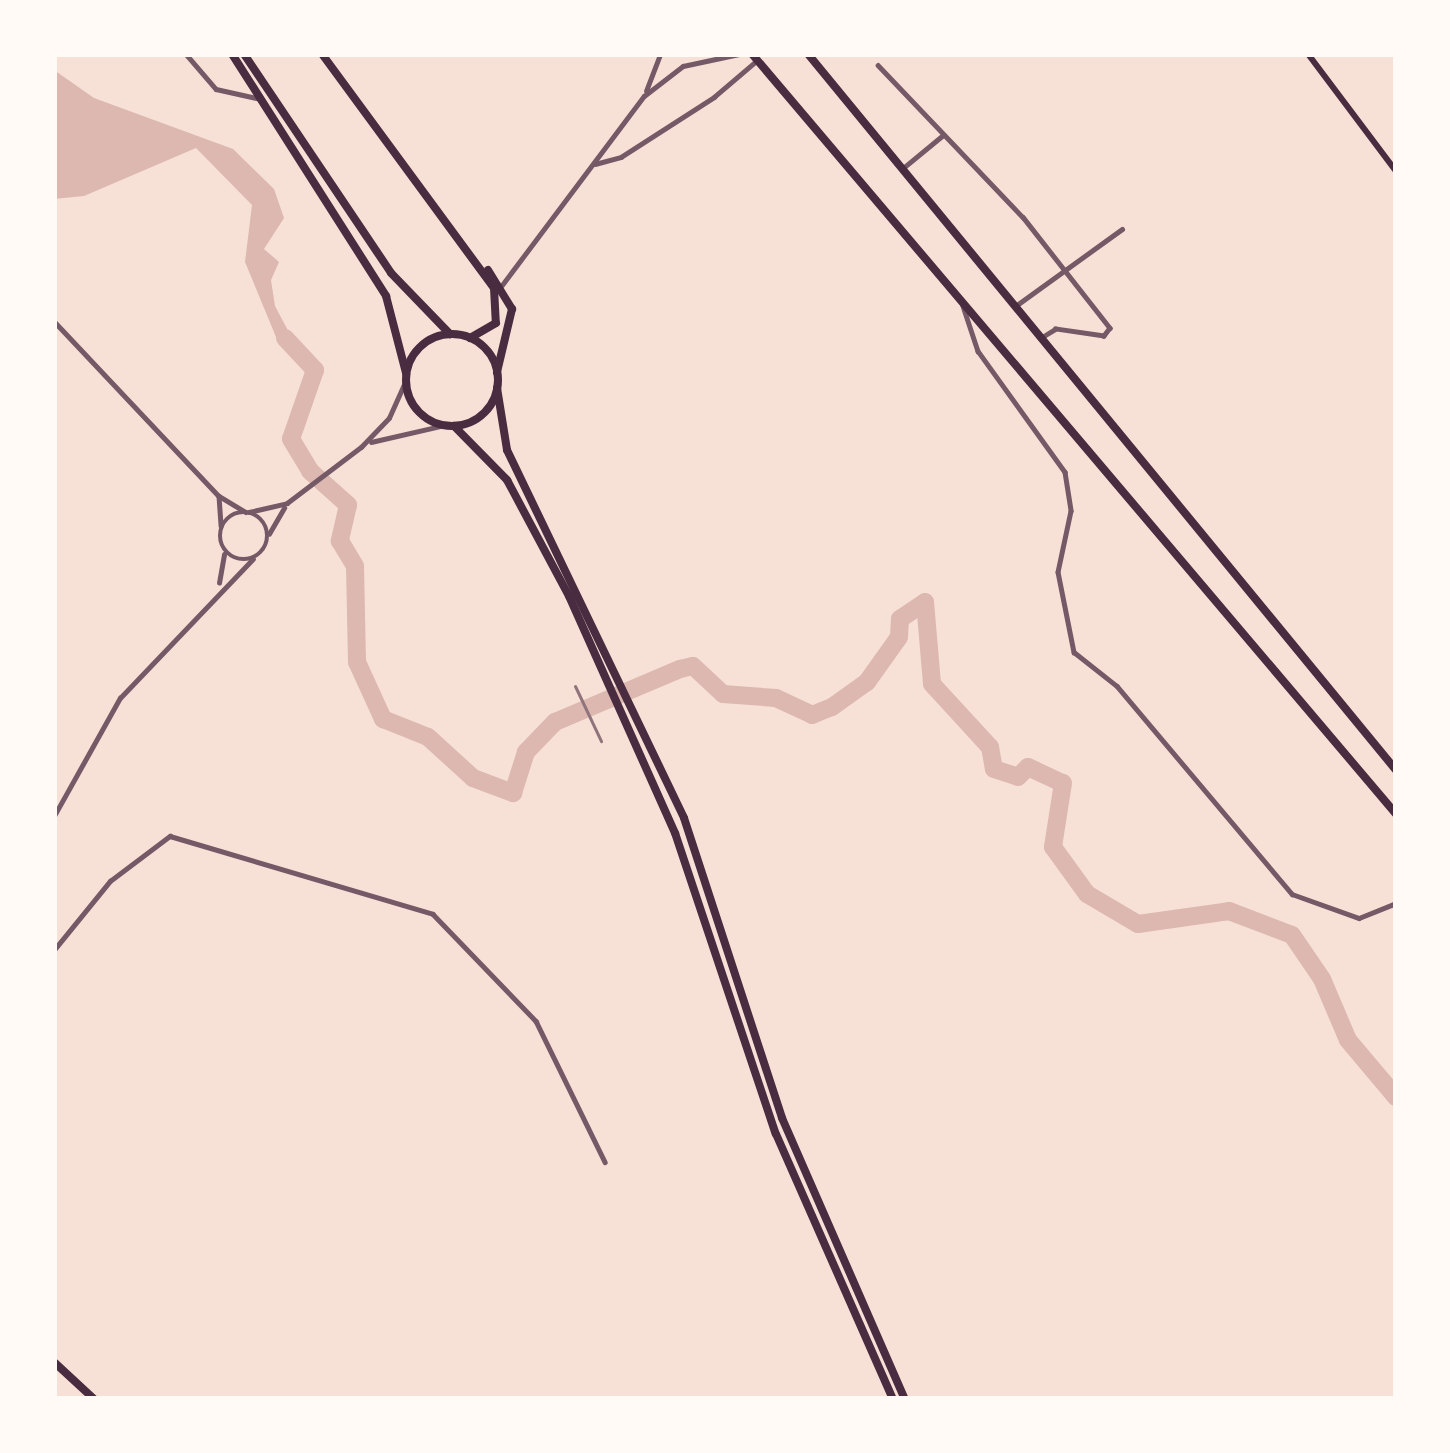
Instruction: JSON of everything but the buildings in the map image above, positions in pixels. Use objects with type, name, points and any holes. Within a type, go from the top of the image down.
[{"type":"main road","points":[[232,54],[386,296],[417,410],[449,426],[507,480],[598,663],[688,868],[776,1134],[893,1399]]},
{"type":"main road","points":[[244,54],[391,273],[450,334],[470,338],[488,333],[499,315],[474,256]]},
{"type":"main road","points":[[322,54],[474,256],[502,285],[512,316],[497,373],[507,450],[611,658],[704,870],[782,1118],[905,1399]]},
{"type":"main road","points":[[808,54],[1396,770]]},
{"type":"main road","points":[[1308,54],[1396,171]]},
{"type":"main road","points":[[755,57],[1396,814]]},
{"type":"main road","points":[[406,377],[418,348],[450,334]]},
{"type":"main road","points":[[470,338],[497,373]]},
{"type":"main road","points":[[449,426],[485,411],[497,388]]},
{"type":"main road","points":[[54,1362],[94,1399]]},
{"type":"street","points":[[185,54],[215,89],[261,99]]},
{"type":"street","points":[[502,285],[644,96],[660,54]]},
{"type":"street","points":[[644,96],[683,66],[739,54]]},
{"type":"street","points":[[595,164],[620,157],[715,97],[755,57]]},
{"type":"street","points":[[878,64],[1064,267],[1110,328],[1104,336],[1056,329],[1040,340]]},
{"type":"street","points":[[902,169],[942,136]]},
{"type":"street","points":[[1014,307],[1122,229]]},
{"type":"street","points":[[962,298],[978,351],[1064,472],[1071,511],[1058,572],[1074,652],[1118,686],[1292,894],[1359,918],[1396,903]]},
{"type":"street","points":[[54,321],[219,496],[248,512],[268,535]]},
{"type":"street","points":[[361,448],[389,418],[406,377]]},
{"type":"street","points":[[54,816],[116,704],[216,589],[253,559],[287,503],[361,448],[391,432],[449,426]]},
{"type":"street","points":[[216,589],[224,550],[219,496]]},
{"type":"street","points":[[221,526],[248,512],[287,503]]},
{"type":"street","points":[[224,550],[253,559]]},
{"type":"street","points":[[54,950],[110,881],[170,836],[434,914],[536,1021],[605,1162]]},
{"type":"shaded area","points":[[54,70],[94,98],[233,149],[274,189],[284,218],[264,249],[279,262],[271,280],[275,306],[301,355],[276,337],[245,262],[252,205],[196,148],[84,196],[54,199]]},
{"type":"waterway","points":[[285,338],[315,370],[291,439],[310,471],[348,505],[340,541],[355,566],[357,662],[383,719],[428,737],[473,778],[513,793],[526,752],[555,722],[680,669],[693,666],[723,694],[776,698],[812,715],[832,707],[867,682],[899,637],[900,619],[925,602],[932,684],[990,747],[994,769],[1018,777],[1028,767],[1063,783],[1053,847],[1087,894],[1138,924],[1229,911],[1292,935],[1322,979],[1348,1040],[1396,1097]]},
{"type":"railway","points":[[575,686],[601,741]]}]
